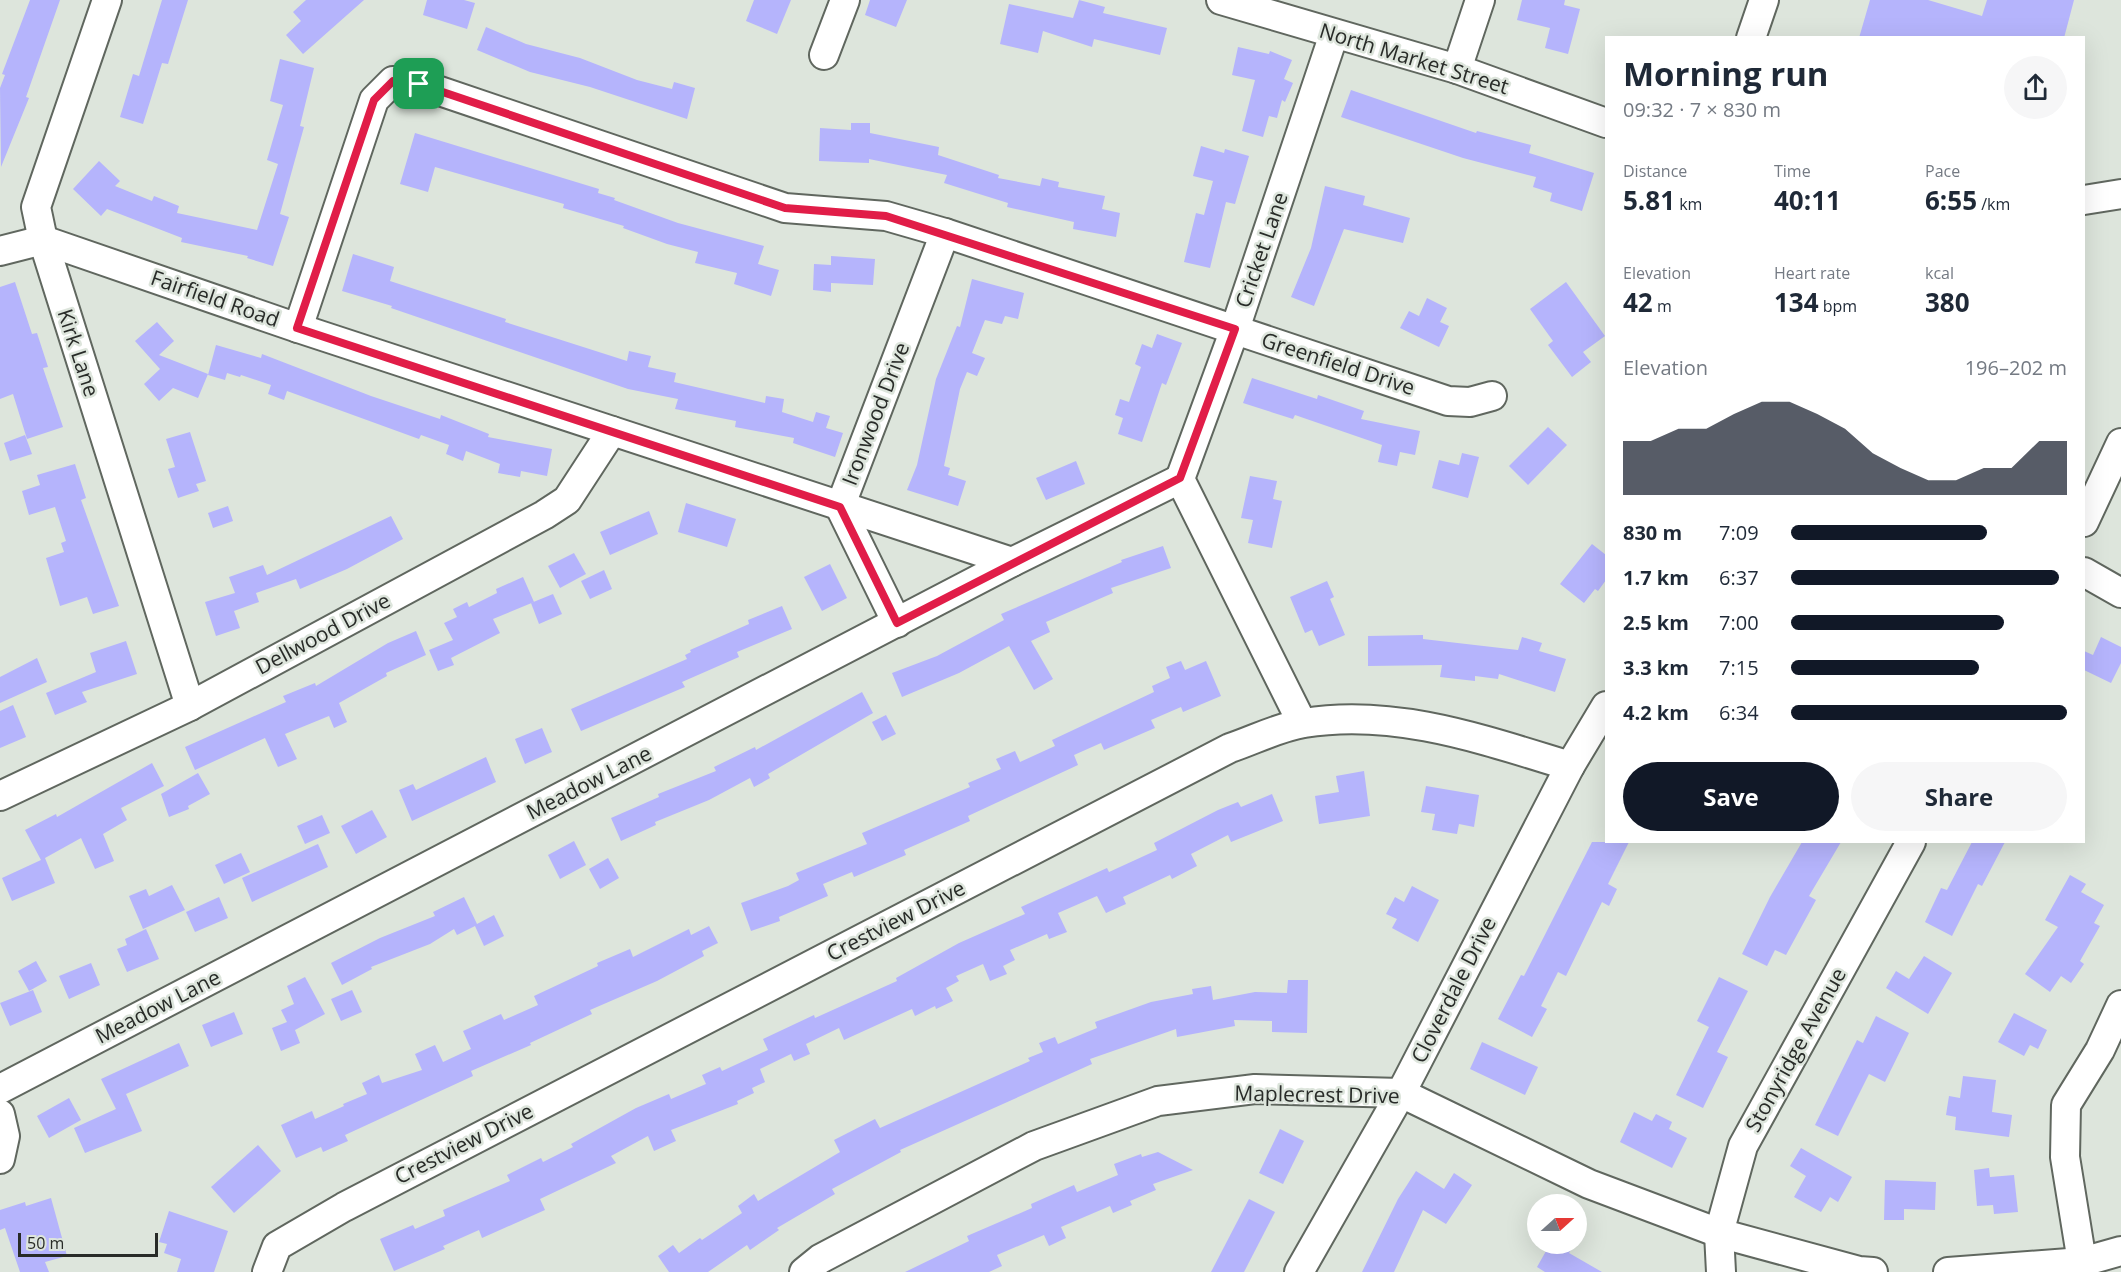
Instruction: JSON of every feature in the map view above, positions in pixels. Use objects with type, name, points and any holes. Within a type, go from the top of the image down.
[{"type":"street","name":"Kirk Lane","points":[[107,0],[36,207],[43,240],[190,706]]},
{"type":"street","points":[[824,55],[845,0]]},
{"type":"street","name":"North Market Street","points":[[1221,0],[1457,69],[1605,123]]},
{"type":"street","points":[[1457,69],[1480,0]]},
{"type":"street","points":[[1752,36],[1764,0]]},
{"type":"street","name":"Cricket Lane","points":[[1180,478],[1235,329],[1335,34]]},
{"type":"street","name":"Greenfield Drive","points":[[297,328],[374,100],[393,81],[419,84],[785,208],[886,216],[945,233],[1448,401],[1470,402],[1492,396]]},
{"type":"street","points":[[2085,200],[2120,197]]},
{"type":"street","name":"Ironwood Drive","points":[[897,623],[840,507],[945,233]]},
{"type":"street","points":[[0,251],[43,240]]},
{"type":"street","name":"Fairfield Road","points":[[43,240],[297,328],[1012,562]]},
{"type":"street","name":"Dellwood Drive","points":[[0,796],[190,706],[567,500],[612,430]]},
{"type":"street","points":[[2085,520],[2121,443]]},
{"type":"street","points":[[1180,478],[1302,723]]},
{"type":"street","name":"Meadow Lane","points":[[0,1089],[1012,562],[1180,478]]},
{"type":"street","points":[[2085,573],[2121,593]]},
{"type":"street","name":"Cloverdale Drive","points":[[1299,1272],[1401,1093],[1570,766],[1605,708]]},
{"type":"street","name":"Crestview Drive","points":[[267,1272],[277,1246],[344,1207],[1230,748],[1302,723],[1358,717],[1410,723],[1474,737],[1570,766]]},
{"type":"street","name":"Stonyridge Avenue","points":[[1721,1272],[1719,1233],[1743,1146],[1910,843]]},
{"type":"street","points":[[2082,1262],[2064,1157],[2066,1105],[2100,1050],[2121,1005]]},
{"type":"street","name":"Maplecrest Drive","points":[[804,1272],[820,1259],[1034,1146],[1158,1101],[1255,1089],[1401,1093],[1589,1184],[1719,1233],[1859,1271],[1873,1272]]},
{"type":"street","points":[[0,1114],[5,1136],[0,1159]]},
{"type":"street","points":[[1948,1272],[2082,1262],[2121,1251]]},
{"type":"building","points":[[30,0],[60,0],[26,97],[29,98],[1,167],[0,88],[5,75],[2,74]]},
{"type":"building","points":[[162,0],[188,0],[168,64],[162,63],[143,124],[120,117],[133,74],[139,76]]},
{"type":"building","points":[[306,0],[364,0],[303,54],[286,35],[301,21],[293,12]]},
{"type":"building","points":[[427,0],[464,0],[475,3],[467,29],[423,15]]},
{"type":"building","points":[[754,0],[791,0],[777,34],[746,21]]},
{"type":"building","points":[[870,0],[907,0],[896,27],[865,15]]},
{"type":"building","points":[[1079,0],[1105,7],[1103,13],[1167,28],[1160,55],[1094,39],[1092,47],[1043,31],[1038,53],[1000,44],[1009,4],[1073,18]]},
{"type":"building","points":[[1522,0],[1565,0],[1564,5],[1580,9],[1568,54],[1545,48],[1550,28],[1517,20]]},
{"type":"building","points":[[1870,0],[1928,0],[1982,16],[1987,0],[2074,0],[2065,36],[1860,36]]},
{"type":"building","points":[[486,27],[526,44],[580,58],[637,80],[672,89],[674,82],[695,88],[687,119],[590,87],[530,72],[477,50]]},
{"type":"building","points":[[1238,47],[1269,54],[1270,51],[1292,60],[1284,79],[1293,83],[1285,102],[1282,100],[1277,118],[1269,116],[1263,137],[1242,131],[1255,80],[1232,75]]},
{"type":"building","points":[[280,59],[314,68],[300,126],[304,127],[280,214],[289,217],[273,266],[247,258],[248,256],[181,242],[182,238],[107,209],[101,216],[73,189],[99,161],[120,181],[115,186],[152,201],[154,196],[179,206],[177,213],[257,230],[278,164],[267,160],[283,105],[270,101]]},
{"type":"building","points":[[1351,90],[1476,133],[1477,131],[1531,145],[1529,153],[1594,173],[1582,211],[1550,201],[1552,193],[1533,187],[1536,177],[1463,158],[1341,117]]},
{"type":"building","points":[[851,123],[870,123],[870,133],[939,147],[938,155],[999,175],[998,178],[1040,186],[1042,178],[1059,182],[1058,187],[1105,196],[1102,209],[1120,213],[1116,237],[1073,229],[1074,222],[1007,207],[1008,203],[944,183],[947,175],[869,159],[869,163],[819,161],[820,128],[851,130]]},
{"type":"building","points":[[415,133],[599,189],[598,193],[615,198],[614,200],[678,223],[764,246],[758,264],[779,270],[771,296],[734,284],[737,273],[695,263],[698,252],[667,244],[623,228],[624,226],[563,208],[564,204],[435,167],[428,192],[400,184]]},
{"type":"building","points":[[1201,146],[1224,153],[1225,149],[1249,156],[1235,204],[1226,202],[1210,268],[1184,262],[1196,213],[1204,215],[1213,181],[1193,176]]},
{"type":"building","points":[[1325,186],[1365,196],[1363,205],[1410,218],[1403,243],[1344,229],[1314,306],[1291,297],[1311,248]]},
{"type":"building","points":[[353,254],[394,267],[390,281],[506,319],[505,322],[627,361],[629,351],[651,356],[648,367],[676,373],[674,382],[765,403],[766,396],[784,399],[782,412],[813,422],[816,412],[830,416],[826,428],[843,433],[835,457],[793,443],[794,438],[735,427],[736,421],[675,409],[678,399],[628,389],[391,308],[392,306],[342,291]]},
{"type":"building","points":[[831,256],[875,259],[873,285],[831,283],[831,292],[813,290],[814,264],[831,265]]},
{"type":"building","points":[[972,279],[1024,293],[1018,319],[1005,316],[1002,324],[985,320],[972,353],[985,358],[977,376],[967,372],[960,389],[944,466],[950,468],[948,475],[966,481],[958,506],[907,490],[917,465],[936,379],[957,326],[960,327]]},
{"type":"building","points":[[15,282],[32,334],[37,333],[48,367],[43,368],[63,427],[27,439],[13,394],[0,399],[0,287]]},
{"type":"building","points":[[1566,282],[1605,336],[1583,352],[1591,362],[1572,377],[1548,345],[1553,341],[1530,309]]},
{"type":"building","points":[[1427,298],[1447,308],[1440,322],[1449,326],[1439,347],[1400,328],[1409,311],[1419,316]]},
{"type":"building","points":[[157,322],[174,341],[159,355],[208,374],[198,398],[173,388],[159,401],[144,384],[160,369],[135,341]]},
{"type":"building","points":[[1157,334],[1182,343],[1166,385],[1162,383],[1142,442],[1118,434],[1123,418],[1115,415],[1120,399],[1129,402],[1141,367],[1135,364],[1142,344],[1152,348]]},
{"type":"building","points":[[216,345],[261,358],[262,354],[371,396],[440,419],[441,415],[489,434],[488,437],[552,449],[547,476],[521,471],[520,477],[498,473],[500,464],[466,451],[463,461],[446,454],[449,445],[421,435],[419,439],[287,391],[284,400],[268,394],[271,385],[241,375],[240,377],[227,373],[225,380],[208,375]]},
{"type":"building","points":[[1252,378],[1317,399],[1318,395],[1364,411],[1361,419],[1420,431],[1415,455],[1400,452],[1397,466],[1378,462],[1382,445],[1295,415],[1293,419],[1243,403]]},
{"type":"building","points":[[1548,427],[1567,445],[1528,485],[1509,466]]},
{"type":"building","points":[[190,432],[206,481],[196,484],[199,491],[178,498],[168,469],[175,467],[166,439]]},
{"type":"building","points":[[25,435],[32,454],[10,461],[4,443]]},
{"type":"building","points":[[1462,453],[1479,457],[1468,498],[1432,488],[1439,460],[1459,465]]},
{"type":"building","points":[[1076,461],[1085,484],[1046,500],[1036,478]]},
{"type":"building","points":[[75,464],[86,498],[81,500],[119,606],[93,614],[87,597],[60,606],[46,558],[64,552],[61,543],[66,541],[55,507],[29,515],[22,491],[40,485],[37,475]]},
{"type":"building","points":[[1250,476],[1277,481],[1273,499],[1282,501],[1272,548],[1248,543],[1253,520],[1241,518]]},
{"type":"building","points":[[686,503],[736,519],[727,547],[678,532]]},
{"type":"building","points":[[228,506],[233,521],[213,528],[208,513]]},
{"type":"building","points":[[649,511],[658,534],[610,555],[600,532]]},
{"type":"building","points":[[391,516],[403,539],[347,569],[300,589],[296,579],[256,593],[259,602],[234,611],[240,628],[216,636],[205,602],[235,593],[229,577],[263,565],[267,575]]},
{"type":"building","points":[[1592,544],[1605,554],[1605,581],[1598,591],[1595,589],[1584,603],[1560,584]]},
{"type":"building","points":[[1163,546],[1171,568],[1111,588],[1113,593],[1046,622],[1050,632],[1031,641],[1053,679],[1034,690],[1009,646],[959,673],[902,697],[892,673],[937,656],[1004,620],[1001,614],[1122,562],[1121,560]]},
{"type":"building","points":[[574,553],[586,574],[560,588],[548,566]]},
{"type":"building","points":[[830,564],[847,598],[822,611],[804,577]]},
{"type":"building","points":[[604,570],[612,589],[590,599],[581,581]]},
{"type":"building","points":[[523,577],[534,602],[493,619],[500,633],[451,658],[454,665],[438,671],[429,650],[453,640],[444,623],[457,617],[453,609],[467,602],[469,607],[497,593],[496,589]]},
{"type":"building","points":[[1327,581],[1334,597],[1330,599],[1345,635],[1319,646],[1312,630],[1305,633],[1290,597]]},
{"type":"building","points":[[553,594],[562,614],[539,624],[531,603]]},
{"type":"building","points":[[782,606],[792,629],[737,652],[739,657],[682,682],[685,687],[581,731],[571,709],[687,659],[685,655],[691,652],[690,650],[749,624],[748,620]]},
{"type":"building","points":[[416,631],[426,655],[386,673],[387,676],[339,703],[347,722],[334,728],[329,716],[285,734],[297,759],[278,767],[265,738],[195,770],[185,747],[286,702],[283,696],[315,683],[316,686],[388,643]]},
{"type":"building","points":[[1423,635],[1423,639],[1518,650],[1522,637],[1542,643],[1539,651],[1566,659],[1555,692],[1499,674],[1498,679],[1475,676],[1475,681],[1440,677],[1442,665],[1368,666],[1368,636]]},
{"type":"building","points":[[2101,637],[2121,647],[2121,663],[2111,683],[2085,670],[2085,651],[2093,655]]},
{"type":"building","points":[[126,641],[137,674],[82,692],[87,702],[55,715],[46,693],[96,672],[90,653]]},
{"type":"building","points":[[37,658],[47,682],[0,703],[0,677]]},
{"type":"building","points":[[1181,661],[1185,670],[1206,661],[1221,696],[1183,712],[1181,707],[1151,720],[1155,728],[1104,750],[1101,743],[1074,755],[1078,765],[968,816],[970,821],[904,850],[906,855],[854,877],[852,872],[823,884],[828,896],[779,917],[780,921],[751,931],[741,903],[788,886],[799,880],[796,873],[867,844],[862,833],[970,787],[968,783],[1001,769],[996,759],[1015,751],[1020,762],[1055,746],[1052,740],[1154,692],[1152,686],[1170,678],[1166,667]]},
{"type":"building","points":[[862,692],[873,713],[768,774],[770,778],[754,787],[750,778],[709,800],[655,822],[656,825],[621,841],[611,818],[659,797],[658,794],[716,771],[714,767],[755,747],[756,750]]},
{"type":"building","points":[[13,705],[26,737],[0,748],[0,711]]},
{"type":"building","points":[[886,715],[896,734],[882,741],[872,722]]},
{"type":"building","points":[[542,728],[552,752],[525,764],[515,739]]},
{"type":"building","points":[[486,757],[496,782],[412,821],[399,790],[413,784],[416,790]]},
{"type":"building","points":[[152,763],[164,786],[121,808],[127,820],[103,834],[114,861],[95,869],[81,838],[45,858],[55,883],[12,901],[2,878],[41,860],[25,830],[56,814],[57,817]]},
{"type":"building","points":[[1364,771],[1370,816],[1319,824],[1315,796],[1339,792],[1336,776]]},
{"type":"building","points":[[198,773],[210,794],[188,806],[189,809],[169,817],[161,794]]},
{"type":"building","points":[[1426,786],[1479,795],[1474,827],[1459,824],[1457,834],[1432,830],[1435,814],[1421,812]]},
{"type":"building","points":[[1272,794],[1283,821],[1231,842],[1228,835],[1191,854],[1197,866],[1172,879],[1170,875],[1123,897],[1126,904],[1106,913],[1097,896],[1058,913],[1067,932],[1049,939],[1047,934],[1010,950],[1015,960],[1003,966],[1007,974],[990,981],[983,964],[956,976],[959,981],[946,988],[953,1001],[936,1009],[935,1006],[915,1016],[912,1009],[844,1040],[839,1028],[806,1044],[810,1054],[794,1061],[791,1054],[760,1069],[765,1082],[752,1088],[754,1093],[737,1101],[738,1104],[671,1130],[676,1141],[654,1151],[648,1136],[611,1156],[616,1163],[540,1199],[545,1210],[482,1238],[479,1230],[443,1246],[445,1249],[394,1271],[380,1239],[413,1225],[415,1229],[445,1216],[443,1210],[510,1181],[507,1175],[541,1158],[543,1162],[573,1147],[571,1144],[636,1108],[669,1094],[671,1099],[706,1084],[702,1075],[720,1067],[722,1071],[768,1050],[763,1039],[897,981],[896,978],[959,943],[1025,914],[1021,907],[1107,868],[1109,872],[1157,850],[1154,843],[1218,810],[1238,802],[1241,807]]},
{"type":"building","points":[[372,810],[387,837],[356,854],[341,826]]},
{"type":"building","points":[[322,815],[330,833],[305,844],[297,826]]},
{"type":"building","points":[[574,841],[586,865],[560,879],[548,855]]},
{"type":"building","points":[[1592,842],[1628,843],[1608,884],[1617,889],[1609,906],[1602,902],[1566,976],[1558,972],[1541,1006],[1547,1009],[1532,1037],[1498,1019],[1521,975],[1524,976]]},
{"type":"building","points":[[1801,843],[1840,843],[1809,896],[1816,900],[1786,955],[1775,950],[1767,966],[1742,954],[1770,897]]},
{"type":"building","points":[[1971,843],[2004,843],[1982,886],[1978,884],[1952,936],[1925,922],[1941,888],[1947,890]]},
{"type":"building","points":[[318,844],[328,867],[252,902],[242,878]]},
{"type":"building","points":[[241,853],[250,872],[224,884],[215,865]]},
{"type":"building","points":[[608,858],[619,878],[600,889],[589,869]]},
{"type":"building","points":[[2070,875],[2086,884],[2081,892],[2104,905],[2094,923],[2100,926],[2080,961],[2084,964],[2071,983],[2061,976],[2050,992],[2025,974],[2058,927],[2045,920]]},
{"type":"building","points":[[172,885],[185,910],[143,929],[129,896],[146,889],[149,896]]},
{"type":"building","points":[[1412,886],[1439,900],[1418,942],[1392,928],[1397,919],[1386,914],[1395,897],[1404,902]]},
{"type":"building","points":[[219,897],[228,918],[195,932],[186,912]]},
{"type":"building","points":[[464,897],[477,924],[494,915],[504,936],[484,946],[475,926],[457,935],[454,929],[430,944],[371,967],[372,969],[342,985],[331,963],[380,938],[435,916],[433,912]]},
{"type":"building","points":[[709,926],[718,943],[702,951],[704,956],[657,981],[590,1010],[592,1014],[530,1043],[531,1045],[471,1071],[473,1076],[345,1135],[348,1141],[323,1152],[321,1147],[296,1158],[281,1125],[312,1111],[315,1119],[344,1106],[343,1104],[367,1094],[362,1083],[379,1075],[382,1083],[422,1070],[415,1054],[435,1045],[443,1062],[471,1049],[463,1031],[501,1014],[504,1020],[538,1005],[534,996],[598,966],[597,963],[630,949],[633,957],[689,929],[691,935]]},
{"type":"building","points":[[146,929],[159,959],[127,972],[117,949],[127,945],[125,939]]},
{"type":"building","points":[[1924,956],[1952,973],[1928,1014],[1886,988],[1896,971],[1909,979]]},
{"type":"building","points":[[36,961],[47,981],[29,991],[18,971]]},
{"type":"building","points":[[91,963],[100,985],[69,999],[59,976]]},
{"type":"building","points":[[305,977],[325,1014],[295,1030],[300,1043],[281,1051],[272,1028],[287,1022],[281,1010],[294,1004],[287,986]]},
{"type":"building","points":[[1719,977],[1748,991],[1717,1052],[1728,1057],[1703,1108],[1676,1095],[1709,1027],[1697,1021]]},
{"type":"building","points":[[1288,980],[1308,980],[1307,1033],[1272,1032],[1272,1021],[1234,1020],[1235,1026],[1177,1037],[1176,1029],[1090,1059],[1092,1064],[900,1150],[901,1152],[832,1189],[835,1194],[777,1228],[779,1230],[750,1250],[747,1245],[708,1272],[669,1272],[658,1256],[673,1245],[679,1253],[700,1238],[702,1240],[742,1213],[738,1206],[754,1194],[758,1201],[840,1152],[834,1140],[875,1119],[880,1128],[1030,1061],[1028,1058],[1043,1052],[1039,1043],[1055,1037],[1058,1044],[1097,1028],[1095,1022],[1151,1002],[1193,994],[1192,989],[1211,986],[1213,1000],[1255,992],[1287,993]]},
{"type":"building","points":[[33,990],[42,1012],[10,1026],[0,1003]]},
{"type":"building","points":[[352,990],[362,1012],[341,1021],[331,999]]},
{"type":"building","points":[[234,1012],[243,1034],[211,1047],[202,1025]]},
{"type":"building","points":[[2014,1013],[2047,1030],[2038,1049],[2030,1045],[2024,1056],[1998,1042]]},
{"type":"building","points":[[1876,1016],[1909,1033],[1885,1082],[1869,1074],[1838,1136],[1815,1125],[1857,1040],[1863,1043]]},
{"type":"building","points":[[1482,1042],[1538,1067],[1525,1095],[1470,1069]]},
{"type":"building","points":[[179,1043],[189,1066],[126,1094],[142,1131],[85,1153],[74,1128],[116,1109],[101,1079]]},
{"type":"building","points":[[1963,1076],[1996,1080],[1992,1112],[2012,1115],[2009,1137],[1955,1130],[1956,1117],[1946,1115],[1949,1096],[1960,1098]]},
{"type":"building","points":[[69,1098],[81,1120],[49,1138],[37,1116]]},
{"type":"building","points":[[1634,1112],[1652,1121],[1656,1114],[1672,1122],[1669,1129],[1687,1138],[1672,1168],[1620,1142]]},
{"type":"building","points":[[1280,1129],[1304,1141],[1283,1184],[1259,1173]]},
{"type":"building","points":[[258,1145],[281,1171],[234,1213],[211,1187]]},
{"type":"building","points":[[1801,1148],[1852,1177],[1838,1202],[1830,1197],[1821,1212],[1794,1197],[1806,1176],[1790,1166]]},
{"type":"building","points":[[1158,1152],[1193,1170],[1153,1184],[1156,1190],[1130,1201],[1132,1205],[1113,1213],[1110,1206],[1061,1227],[1066,1238],[1049,1246],[1044,1235],[997,1255],[1002,1266],[989,1272],[905,1272],[969,1241],[967,1236],[1032,1208],[1031,1204],[1074,1185],[1077,1192],[1118,1175],[1114,1164],[1141,1154],[1142,1157]]},
{"type":"building","points":[[1989,1168],[1990,1177],[2014,1175],[2018,1212],[1994,1214],[1993,1205],[1977,1206],[1974,1170]]},
{"type":"building","points":[[1416,1171],[1444,1189],[1454,1173],[1472,1185],[1446,1224],[1423,1210],[1394,1272],[1362,1272],[1398,1199]]},
{"type":"building","points":[[1885,1180],[1936,1182],[1935,1210],[1904,1209],[1904,1220],[1884,1220]]},
{"type":"building","points":[[51,1198],[67,1256],[45,1262],[49,1272],[20,1272],[5,1228],[0,1230],[0,1210],[25,1202],[26,1206]]},
{"type":"building","points":[[1249,1199],[1275,1212],[1244,1272],[1211,1272]]},
{"type":"building","points":[[169,1211],[228,1231],[214,1272],[177,1272],[181,1259],[164,1253],[167,1244],[159,1242]]},
{"type":"building","points":[[1544,1254],[1571,1254],[1602,1272],[1545,1272],[1537,1267]]},
{"type":"route","points":[[393,81],[419,84],[785,208],[886,216],[945,233],[1235,329],[1180,478],[1012,562],[897,623],[840,507],[297,328],[374,100],[393,81]]}]
